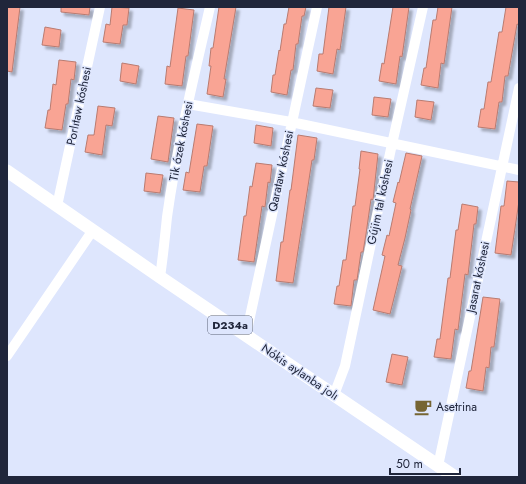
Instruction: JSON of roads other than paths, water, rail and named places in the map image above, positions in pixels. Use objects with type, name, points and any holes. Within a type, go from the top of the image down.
[{"type":"main road","name":"Nókis aylanba jolı","points":[[7,171],[160,277],[455,477]]},
{"type":"street","name":"Porlıtaw kóshesi","points":[[57,206],[100,7]]},
{"type":"street","name":"Tik ózek kóshesi","points":[[160,277],[168,216],[188,104],[210,7]]},
{"type":"street","name":"Qarataw kóshesi","points":[[246,335],[316,7]]},
{"type":"street","name":"Gújim tal kóshesi","points":[[334,395],[345,366],[392,144],[423,7]]},
{"type":"street","name":"Jasarat kóshesi","points":[[438,466],[519,88]]},
{"type":"street","points":[[188,104],[291,122],[519,170]]},
{"type":"street","points":[[7,356],[93,230]]},
{"type":"place","name":"Asetrina","points":[[423,407]]}]
